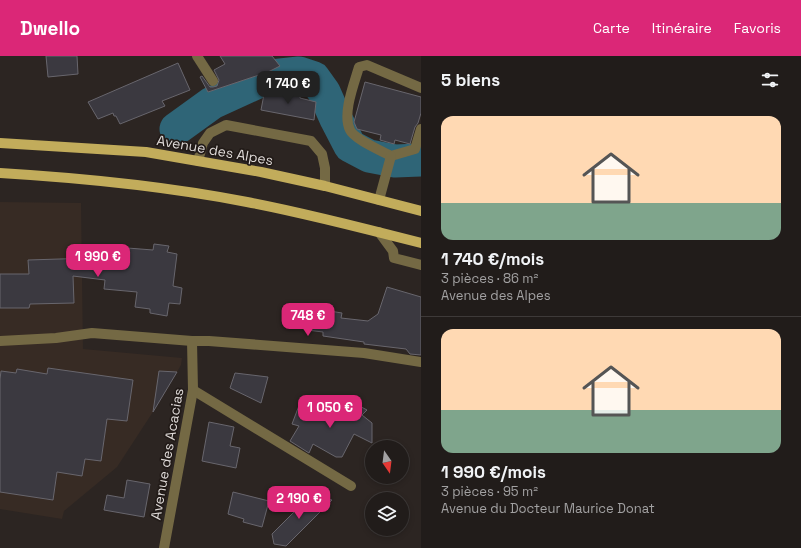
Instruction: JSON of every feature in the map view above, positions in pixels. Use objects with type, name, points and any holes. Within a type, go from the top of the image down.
[{"type":"main road","name":"Avenue des Alpes","points":[[0,143],[146,152],[261,172],[325,186],[421,211]]},
{"type":"main road","points":[[0,173],[132,184],[246,202],[421,243]]},
{"type":"street","points":[[197,56],[213,81]]},
{"type":"street","points":[[421,88],[367,65],[359,67],[346,116],[350,131],[366,143],[392,156],[415,150],[421,129]]},
{"type":"street","points":[[198,161],[204,143],[210,133],[226,125],[310,141],[322,154],[325,168],[325,186]]},
{"type":"street","points":[[379,200],[392,156]]},
{"type":"street","points":[[379,232],[393,250],[394,258],[421,266]]},
{"type":"street","points":[[0,341],[56,338],[92,333],[357,352],[421,362]]},
{"type":"street","name":"Avenue des Acacias","points":[[164,548],[193,390],[192,341]]},
{"type":"street","points":[[193,390],[351,486]]},
{"type":"shaded area","points":[[0,202],[81,203],[83,349],[182,358],[181,365],[162,398],[117,467],[64,511],[62,519],[0,509]]},
{"type":"building","points":[[46,56],[77,56],[78,74],[48,77]]},
{"type":"building","points":[[220,56],[272,56],[280,66],[268,72],[208,92],[200,77],[202,76],[210,87],[217,86],[219,80],[214,70],[225,64]]},
{"type":"building","points":[[178,63],[190,90],[162,101],[165,106],[120,124],[113,113],[98,119],[88,102]]},
{"type":"building","points":[[365,82],[421,97],[421,113],[410,144],[395,140],[394,144],[380,140],[381,135],[357,129],[354,122]]},
{"type":"building","points":[[265,89],[300,96],[300,98],[316,102],[314,120],[261,110]]},
{"type":"building","points":[[154,244],[169,246],[167,252],[177,254],[173,286],[182,288],[180,304],[169,303],[167,316],[150,313],[150,309],[135,307],[137,292],[104,289],[105,280],[73,276],[74,303],[30,304],[29,308],[0,308],[0,274],[29,274],[28,260],[91,258],[92,249],[102,249],[102,246],[153,250]]},
{"type":"building","points":[[387,287],[421,297],[421,355],[410,354],[406,349],[364,344],[364,342],[323,336],[323,332],[307,330],[311,308],[342,313],[341,318],[368,321],[378,314]]},
{"type":"building","points":[[48,368],[133,380],[127,421],[107,419],[101,461],[85,459],[82,476],[57,472],[53,500],[0,492],[1,371],[16,373],[17,369],[47,374]]},
{"type":"building","points":[[159,371],[177,372],[153,412]]},
{"type":"building","points":[[235,373],[268,377],[261,403],[230,388]]},
{"type":"building","points":[[350,401],[367,410],[362,415],[372,423],[372,440],[366,440],[354,434],[342,457],[336,457],[313,444],[309,453],[290,441],[299,426],[292,424],[300,403],[342,417]]},
{"type":"building","points":[[209,422],[234,427],[230,446],[240,448],[236,468],[202,461]]},
{"type":"building","points":[[127,480],[150,484],[144,517],[104,510],[107,495],[124,498]]},
{"type":"building","points":[[233,492],[269,501],[262,527],[243,522],[244,519],[228,514]]},
{"type":"building","points":[[310,496],[332,500],[286,546],[274,544],[272,534]]},
{"type":"waterway","points":[[176,129],[212,103],[271,76],[299,73],[314,78],[324,92],[350,146],[369,156],[395,161],[421,160]]}]
